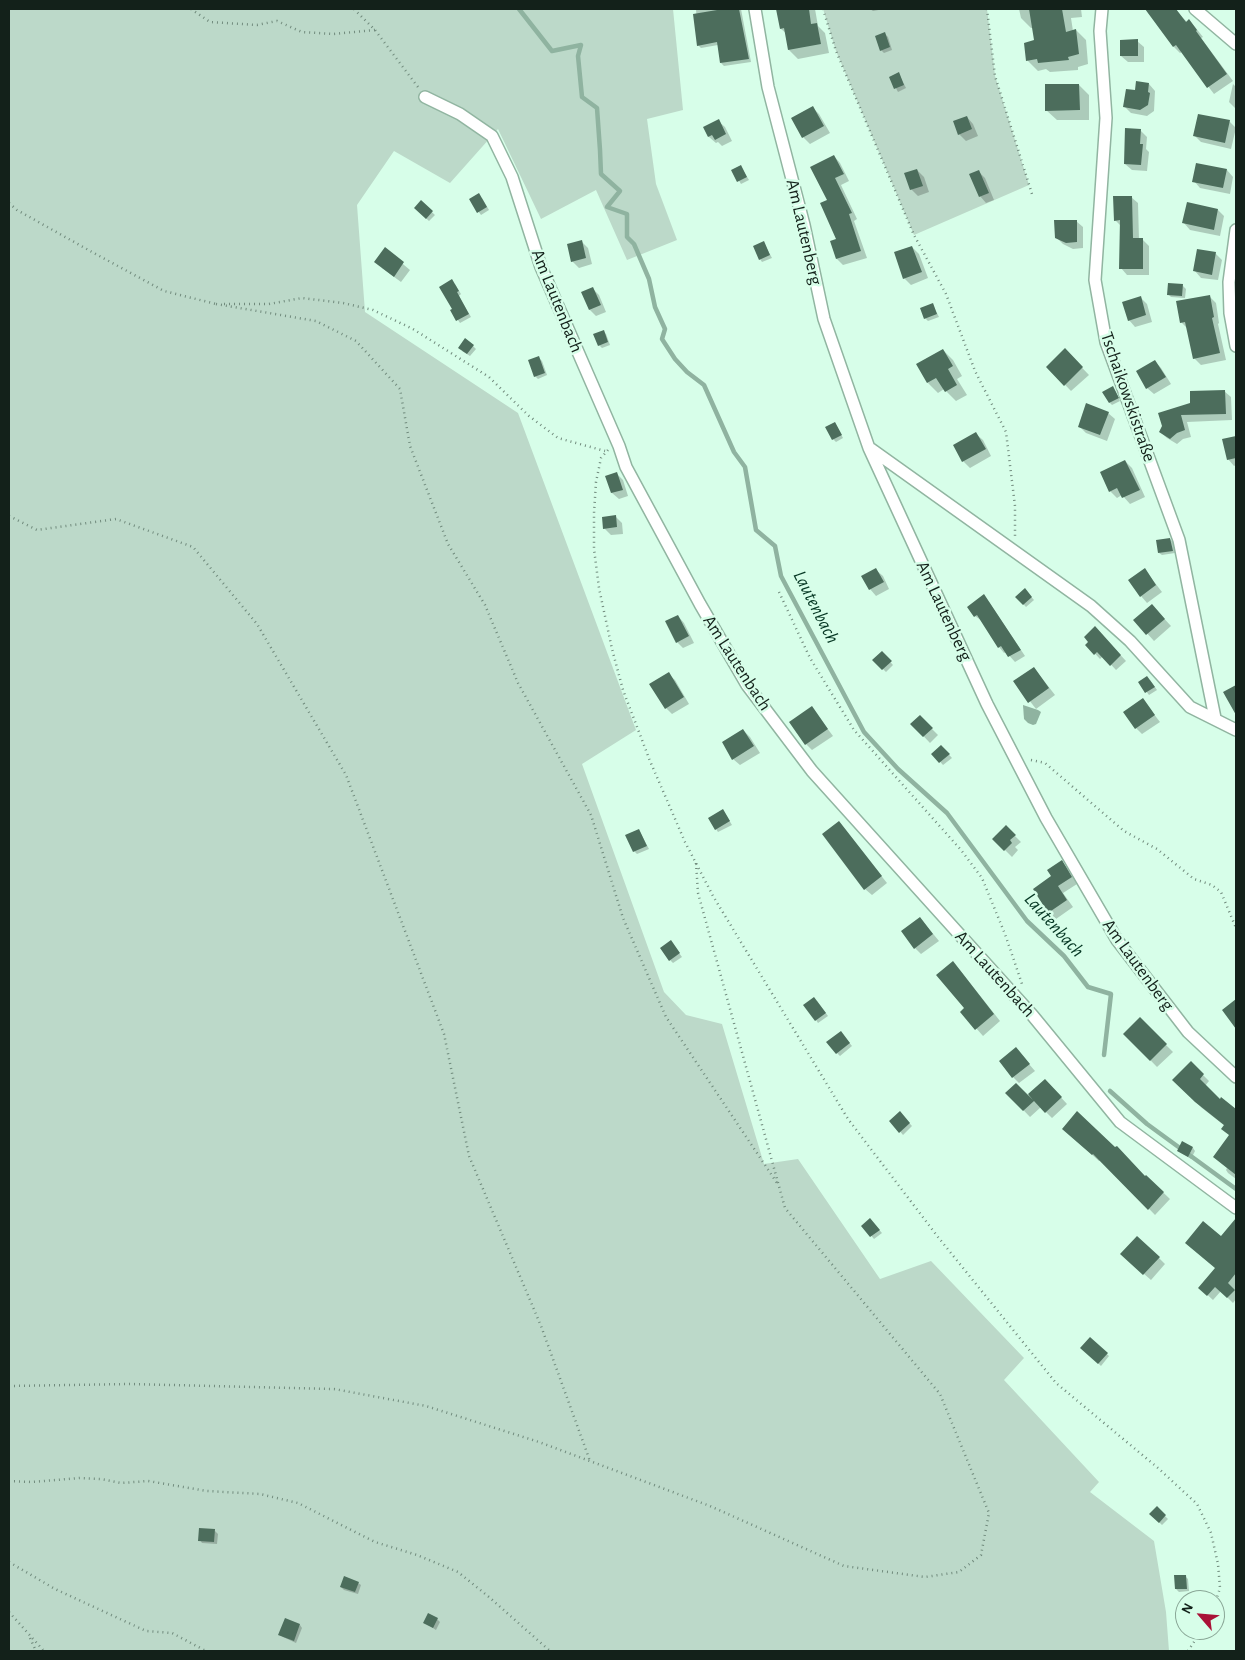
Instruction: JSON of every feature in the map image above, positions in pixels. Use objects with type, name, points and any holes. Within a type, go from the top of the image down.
[{"type":"street","name":"Am Lautenberg","points":[[755,9],[768,87],[804,225],[824,319],[869,448],[987,704],[1046,818],[1117,940],[1188,1032],[1236,1077]]},
{"type":"street","name":"Tschaikowskistraße","points":[[1102,9],[1100,31],[1106,118],[1095,280],[1106,342],[1179,540],[1215,718]]},
{"type":"street","points":[[1196,9],[1236,44]]},
{"type":"street","name":"Am Lautenbach","points":[[425,96],[460,114],[492,136],[512,178],[541,267],[631,476],[700,604],[747,685],[812,771],[1033,1016],[1120,1122],[1236,1208]]},
{"type":"street","points":[[1236,230],[1229,282],[1230,313],[1236,346]]},
{"type":"street","points":[[869,448],[1091,606],[1130,641],[1190,707],[1236,730]]},
{"type":"path","points":[[191,9],[210,22],[257,25],[277,21],[302,32],[333,34],[375,30]]},
{"type":"path","points":[[354,9],[375,30],[425,96]]},
{"type":"path","points":[[823,9],[836,51],[914,235],[946,294],[975,371],[1006,432],[1015,506],[1014,551]]},
{"type":"path","points":[[987,9],[996,76],[1032,194]]},
{"type":"path","points":[[9,203],[17,210],[164,291],[216,304],[316,321],[356,341],[400,389],[410,446],[448,544],[485,605],[518,683],[591,815],[623,918],[666,1017],[779,1187]]},
{"type":"path","points":[[216,304],[269,304],[302,298],[343,303],[373,310],[413,330],[489,377],[529,416],[558,438],[605,451],[618,446]]},
{"type":"path","points":[[605,451],[601,458],[596,482],[594,513],[594,549],[602,606],[623,690],[650,761],[713,896],[848,1119],[938,1237],[1056,1383],[1158,1468],[1197,1504],[1211,1533],[1218,1564],[1219,1590]]},
{"type":"path","points":[[9,516],[37,530],[116,519],[193,547],[257,624],[346,775],[444,1034],[469,1156],[541,1326],[590,1461]]},
{"type":"path","points":[[779,592],[810,658],[854,730],[961,850],[982,878],[1005,934],[1024,989]]},
{"type":"path","points":[[1015,758],[1045,763],[1124,831],[1157,849],[1194,879],[1212,884],[1221,892],[1236,928]]},
{"type":"path","points":[[9,1386],[129,1384],[334,1389],[426,1406],[539,1442],[710,1506],[844,1566],[925,1577],[959,1572],[981,1555],[989,1513],[940,1394],[785,1208],[698,893],[696,863]]},
{"type":"path","points":[[9,1483],[80,1478],[101,1479],[121,1483],[148,1481],[207,1491],[260,1494],[298,1503],[376,1542],[417,1555],[458,1572],[550,1651]]},
{"type":"path","points":[[9,1562],[55,1589],[146,1631],[172,1633],[206,1651]]},
{"type":"path","points":[[9,1612],[44,1651]]},
{"type":"path","points":[[30,1636],[36,1651]]},
{"type":"path","points":[[1188,1651],[1195,1640]]},
{"type":"shaded area","points":[[9,9],[673,9],[683,110],[647,119],[656,184],[677,240],[627,260],[596,190],[541,219],[498,129],[450,183],[394,151],[357,205],[365,312],[518,413],[636,730],[582,764],[664,992],[686,1015],[722,1024],[764,1164],[798,1159],[880,1279],[931,1261],[1024,1358],[1004,1380],[1099,1482],[1090,1492],[1154,1541],[1166,1612],[1169,1651],[9,1651]]},
{"type":"shaded area","points":[[823,9],[987,9],[995,76],[1029,185],[914,235],[836,51]]},
{"type":"shaded area","points":[[1023,705],[1041,712],[1036,724],[1028,723],[1024,719]]},
{"type":"building","points":[[723,9],[739,9],[749,59],[720,63],[717,42],[697,46],[693,14]]},
{"type":"building","points":[[776,9],[809,9],[811,24],[817,23],[821,44],[788,50],[784,28],[780,29]]},
{"type":"building","points":[[1029,9],[1062,9],[1066,32],[1076,29],[1079,54],[1068,57],[1069,60],[1038,63],[1037,59],[1026,61],[1024,43],[1034,40]]},
{"type":"building","points":[[1145,9],[1176,9],[1186,22],[1189,19],[1227,74],[1207,88],[1176,45],[1173,47]]},
{"type":"building","points":[[885,32],[890,47],[880,51],[875,36]]},
{"type":"building","points":[[1138,39],[1138,56],[1120,56],[1120,40]]},
{"type":"building","points":[[899,72],[904,85],[894,89],[889,77]]},
{"type":"building","points":[[1136,81],[1149,83],[1148,105],[1140,110],[1123,107],[1126,89],[1135,90]]},
{"type":"building","points":[[1045,84],[1079,84],[1080,110],[1045,111]]},
{"type":"building","points":[[813,106],[824,126],[802,138],[791,118]]},
{"type":"building","points":[[1198,114],[1230,120],[1225,143],[1193,136]]},
{"type":"building","points":[[967,116],[972,129],[958,135],[953,121]]},
{"type":"building","points":[[719,119],[726,134],[715,140],[712,135],[708,137],[703,127]]},
{"type":"building","points":[[1125,128],[1141,129],[1140,144],[1143,144],[1141,165],[1124,164]]},
{"type":"building","points":[[834,155],[844,174],[835,178],[852,213],[849,214],[861,251],[836,259],[830,241],[836,239],[820,203],[827,200],[810,167]]},
{"type":"building","points":[[1196,163],[1227,169],[1223,188],[1192,182]]},
{"type":"building","points":[[741,165],[747,177],[737,182],[731,170]]},
{"type":"building","points":[[917,169],[923,186],[910,190],[904,173]]},
{"type":"building","points":[[979,170],[989,193],[979,197],[969,174]]},
{"type":"building","points":[[479,193],[487,207],[477,213],[469,199]]},
{"type":"building","points":[[1113,196],[1132,196],[1133,238],[1143,238],[1143,269],[1119,269],[1120,220],[1114,221]]},
{"type":"building","points":[[421,200],[433,211],[426,219],[414,208]]},
{"type":"building","points":[[1187,202],[1218,209],[1214,230],[1182,223]]},
{"type":"building","points":[[1054,220],[1077,220],[1077,242],[1066,243],[1055,238]]},
{"type":"building","points":[[582,240],[586,258],[571,262],[567,244]]},
{"type":"building","points":[[764,241],[770,255],[759,260],[753,246]]},
{"type":"building","points":[[912,246],[922,272],[903,279],[894,252]]},
{"type":"building","points":[[385,247],[404,262],[394,277],[374,262]]},
{"type":"building","points":[[1197,249],[1216,252],[1212,275],[1193,271]]},
{"type":"building","points":[[452,279],[469,314],[456,321],[450,310],[452,309],[439,287]]},
{"type":"building","points":[[1168,283],[1183,284],[1182,296],[1167,295]]},
{"type":"building","points":[[593,287],[601,305],[589,310],[581,292]]},
{"type":"building","points":[[1210,295],[1214,317],[1212,318],[1220,353],[1193,359],[1185,322],[1180,323],[1176,301]]},
{"type":"building","points":[[1141,296],[1146,315],[1128,321],[1122,302]]},
{"type":"building","points":[[933,303],[937,314],[924,319],[920,308]]},
{"type":"building","points":[[604,330],[608,342],[598,346],[593,334]]},
{"type":"building","points":[[465,338],[474,345],[467,354],[458,348]]},
{"type":"building","points":[[1065,348],[1083,367],[1064,386],[1046,367]]},
{"type":"building","points":[[943,349],[953,366],[948,369],[957,385],[945,392],[936,378],[927,383],[916,364]]},
{"type":"building","points":[[539,356],[545,373],[534,377],[528,360]]},
{"type":"building","points":[[1155,360],[1166,377],[1146,389],[1136,371]]},
{"type":"building","points":[[1113,386],[1119,398],[1109,403],[1102,392]]},
{"type":"building","points":[[1225,390],[1226,414],[1181,415],[1185,430],[1177,433],[1170,439],[1159,432],[1162,426],[1158,413],[1190,403],[1190,391]]},
{"type":"building","points":[[1086,403],[1109,412],[1100,435],[1078,427]]},
{"type":"building","points":[[835,422],[842,435],[832,440],[825,427]]},
{"type":"building","points":[[976,432],[986,449],[962,462],[953,445]]},
{"type":"building","points":[[1236,436],[1236,458],[1227,460],[1222,439]]},
{"type":"building","points":[[1125,460],[1140,490],[1122,498],[1117,488],[1109,492],[1100,472]]},
{"type":"building","points":[[617,472],[623,490],[611,493],[605,476]]},
{"type":"building","points":[[616,515],[617,527],[603,529],[602,517]]},
{"type":"building","points":[[1170,538],[1173,551],[1158,553],[1156,540]]},
{"type":"building","points":[[876,568],[884,582],[869,590],[861,576]]},
{"type":"building","points":[[1145,568],[1156,585],[1140,597],[1128,580]]},
{"type":"building","points":[[1025,588],[1032,597],[1023,605],[1015,597]]},
{"type":"building","points":[[984,594],[1021,650],[1008,657],[1001,646],[998,648],[977,615],[974,617],[967,607]]},
{"type":"building","points":[[1152,604],[1165,619],[1146,635],[1133,620]]},
{"type":"building","points":[[678,615],[689,636],[676,643],[665,621]]},
{"type":"building","points":[[1095,626],[1121,655],[1110,666],[1097,652],[1094,655],[1085,645],[1088,642],[1084,637]]},
{"type":"building","points":[[882,651],[892,661],[882,670],[872,660]]},
{"type":"building","points":[[1034,667],[1049,688],[1028,703],[1013,681]]},
{"type":"building","points":[[669,672],[684,697],[665,709],[649,684]]},
{"type":"building","points":[[1147,676],[1155,687],[1145,693],[1138,682]]},
{"type":"building","points":[[1236,685],[1236,715],[1223,692]]},
{"type":"building","points":[[1143,698],[1155,715],[1135,729],[1123,712]]},
{"type":"building","points":[[812,706],[828,729],[805,745],[789,722]]},
{"type":"building","points":[[920,715],[933,728],[923,737],[910,724]]},
{"type":"building","points":[[743,729],[754,746],[732,760],[722,742]]},
{"type":"building","points":[[941,745],[950,754],[939,763],[931,754]]},
{"type":"building","points":[[723,809],[730,821],[715,830],[708,818]]},
{"type":"building","points":[[839,821],[882,876],[864,890],[822,834]]},
{"type":"building","points":[[1006,825],[1016,835],[1010,840],[1012,843],[1004,851],[992,839]]},
{"type":"building","points":[[639,829],[647,846],[633,852],[625,835]]},
{"type":"building","points":[[1062,860],[1072,877],[1058,886],[1067,900],[1048,913],[1033,889],[1051,876],[1047,870]]},
{"type":"building","points":[[920,917],[933,934],[914,949],[901,931]]},
{"type":"building","points":[[671,940],[680,953],[669,961],[660,948]]},
{"type":"building","points":[[953,961],[994,1014],[975,1030],[960,1012],[964,1008],[936,975]]},
{"type":"building","points":[[814,997],[826,1013],[815,1021],[803,1005]]},
{"type":"building","points":[[1236,999],[1236,1029],[1222,1010]]},
{"type":"building","points":[[1140,1017],[1167,1044],[1150,1061],[1123,1034]]},
{"type":"building","points":[[841,1031],[850,1043],[836,1054],[826,1042]]},
{"type":"building","points":[[1016,1047],[1030,1064],[1012,1078],[999,1061]]},
{"type":"building","points":[[1191,1061],[1204,1074],[1200,1079],[1220,1099],[1221,1097],[1236,1109],[1236,1175],[1213,1157],[1229,1135],[1221,1129],[1224,1125],[1195,1102],[1172,1080]]},
{"type":"building","points":[[1045,1079],[1062,1097],[1045,1113],[1034,1101],[1023,1111],[1005,1093],[1016,1083],[1033,1100],[1028,1094]]},
{"type":"building","points":[[900,1111],[910,1123],[899,1133],[889,1121]]},
{"type":"building","points":[[1077,1111],[1115,1147],[1117,1146],[1145,1176],[1164,1192],[1148,1210],[1093,1154],[1062,1129]]},
{"type":"building","points":[[1182,1141],[1193,1147],[1188,1157],[1177,1151]]},
{"type":"building","points":[[870,1218],[880,1230],[870,1237],[861,1226]]},
{"type":"building","points":[[1236,1218],[1236,1273],[1228,1283],[1235,1290],[1227,1298],[1215,1287],[1207,1296],[1198,1288],[1215,1268],[1185,1243],[1203,1221],[1221,1236]]},
{"type":"building","points":[[1137,1236],[1160,1257],[1143,1275],[1120,1254]]},
{"type":"building","points":[[1090,1337],[1108,1353],[1098,1364],[1080,1348]]},
{"type":"building","points":[[1157,1506],[1166,1515],[1159,1523],[1149,1514]]},
{"type":"building","points":[[199,1528],[215,1529],[214,1542],[198,1541]]},
{"type":"building","points":[[1174,1575],[1186,1575],[1187,1589],[1175,1589]]},
{"type":"building","points":[[344,1576],[359,1582],[355,1592],[340,1587]]},
{"type":"building","points":[[428,1613],[438,1618],[433,1628],[423,1623]]},
{"type":"building","points":[[285,1618],[300,1624],[294,1641],[278,1635]]},
{"type":"waterway","name":"Lautenbach","points":[[519,9],[552,51],[581,45],[578,56],[582,97],[597,108],[601,174],[620,191],[607,207],[627,214],[627,237],[634,244],[649,279],[655,307],[665,329],[662,339],[675,359],[687,372],[704,385],[734,452],[745,467],[756,530],[775,546],[781,576],[864,732],[898,769],[947,813],[1027,921],[1064,956],[1088,987],[1111,994],[1104,1055]]},
{"type":"waterway","name":"Lautenbach","points":[[1110,1091],[1147,1124],[1236,1189]]}]
